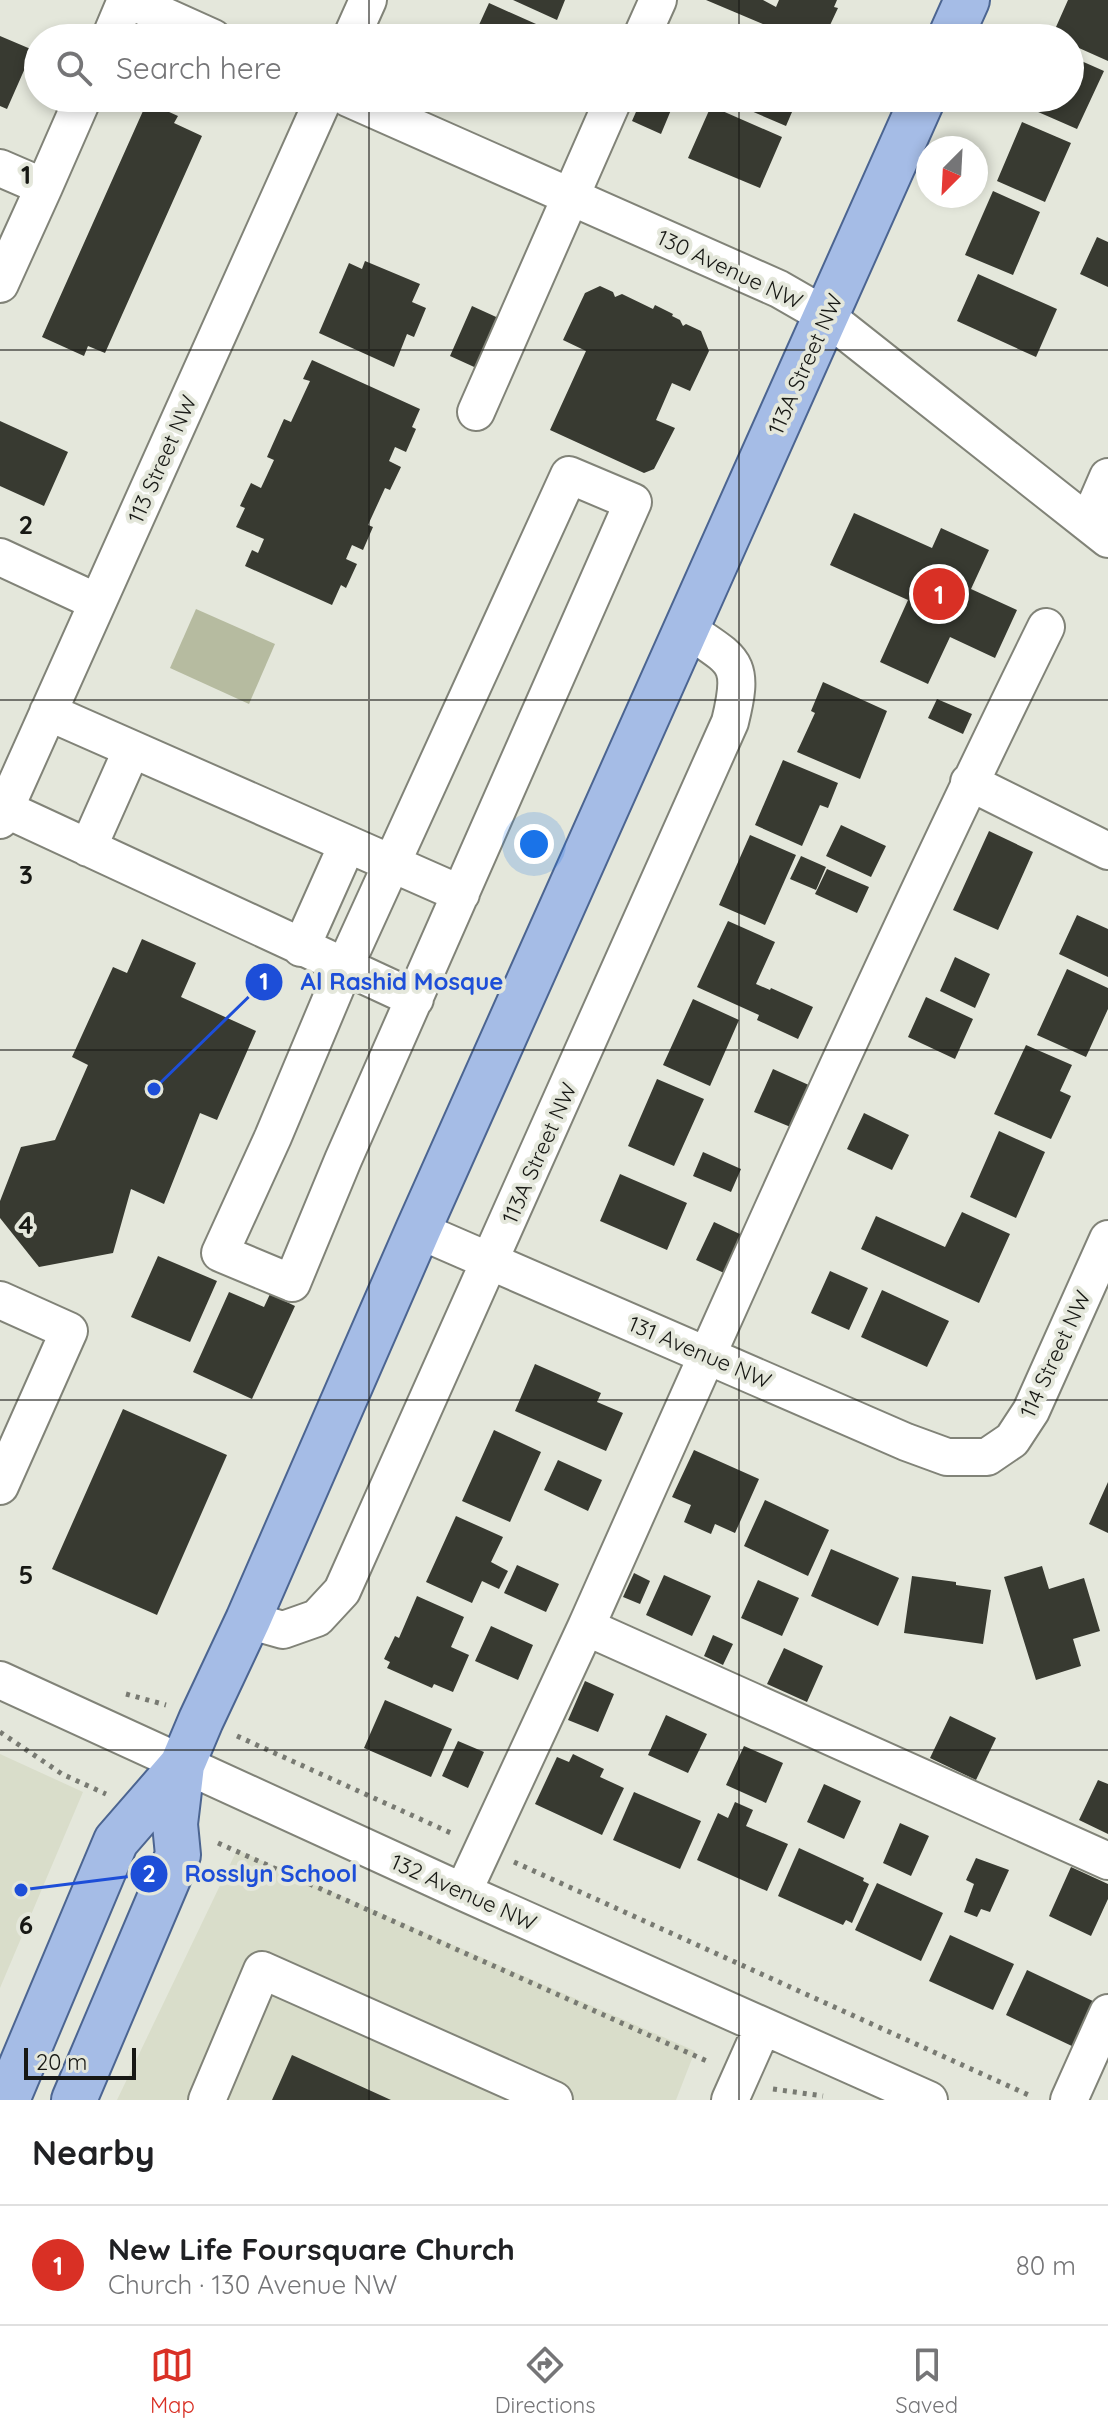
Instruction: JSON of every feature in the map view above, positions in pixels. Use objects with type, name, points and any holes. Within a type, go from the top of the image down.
[{"type":"main road","points":[[956,24],[967,0]]},
{"type":"main road","name":"113A Street NW","points":[[7,2100],[116,1841],[160,1817],[917,112]]},
{"type":"main road","points":[[74,2100],[178,1855],[160,1817]]},
{"type":"street","points":[[117,24],[128,0],[182,24]]},
{"type":"street","points":[[357,24],[368,0]]},
{"type":"street","points":[[647,24],[658,0]]},
{"type":"street","points":[[0,284],[77,112]]},
{"type":"street","name":"113 Street NW","points":[[2,815],[318,112]]},
{"type":"street","name":"130 Avenue NW","points":[[380,112],[779,289],[826,316],[1098,531]]},
{"type":"street","points":[[476,412],[608,112]]},
{"type":"street","points":[[0,168],[44,187]]},
{"type":"street","points":[[569,475],[633,502],[461,894],[292,1283],[220,1253],[344,968],[569,475]]},
{"type":"street","points":[[1098,531],[1108,477]]},
{"type":"street","points":[[0,557],[97,602]]},
{"type":"street","points":[[463,1892],[969,782],[1046,627]]},
{"type":"street","name":"113A Street NW","points":[[248,1620],[283,1630],[317,1618],[342,1591],[730,722],[739,687],[730,659],[687,629]]},
{"type":"street","points":[[48,712],[461,894]]},
{"type":"street","points":[[88,848],[132,749]]},
{"type":"street","points":[[969,782],[1108,851]]},
{"type":"street","points":[[2,815],[88,848],[415,999]]},
{"type":"street","points":[[301,948],[347,845]]},
{"type":"street","name":"131 Avenue NW","points":[[418,1230],[906,1442],[947,1457],[987,1457]]},
{"type":"street","name":"114 Street NW","points":[[987,1457],[1012,1440],[1031,1411],[1108,1239]]},
{"type":"street","points":[[0,1300],[69,1331],[0,1486]]},
{"type":"street","points":[[586,1627],[1108,1861]]},
{"type":"street","name":"132 Avenue NW","points":[[0,1680],[182,1765],[929,2100]]},
{"type":"street","points":[[207,2100],[262,1970],[554,2100]]},
{"type":"street","points":[[1069,2100],[1108,2013]]},
{"type":"street","points":[[735,2088],[763,2026]]},
{"type":"path","points":[[118,1691],[154,1700],[201,1720],[1037,2100]]},
{"type":"path","points":[[0,1732],[62,1774],[160,1817],[735,2088],[774,2089],[831,2099]]},
{"type":"shaded area","points":[[196,609],[275,644],[249,704],[170,668]]},
{"type":"shaded area","points":[[0,1754],[83,1792],[0,1988]]},
{"type":"shaded area","points":[[237,1850],[695,2051],[676,2100],[117,2100]]},
{"type":"building","points":[[513,0],[565,0],[557,20]]},
{"type":"building","points":[[706,0],[763,0],[776,7],[779,0],[837,0],[834,7],[838,8],[831,24],[763,24]]},
{"type":"building","points":[[1068,0],[1108,0],[1108,61],[1084,50],[1084,24],[1057,24]]},
{"type":"building","points":[[489,3],[536,24],[479,24]]},
{"type":"building","points":[[0,36],[24,46],[24,70],[7,109],[0,106]]},
{"type":"building","points":[[1084,62],[1104,71],[1077,129],[1038,112],[1084,112]]},
{"type":"building","points":[[143,112],[169,112],[178,116],[174,123],[202,136],[105,353],[88,346],[84,356],[42,337]]},
{"type":"building","points":[[636,112],[670,112],[661,134],[632,121]]},
{"type":"building","points":[[708,112],[725,112],[782,137],[760,188],[688,158]]},
{"type":"building","points":[[754,112],[792,112],[786,126]]},
{"type":"building","points":[[1022,122],[1071,143],[1045,202],[997,181]]},
{"type":"building","points":[[993,191],[1040,212],[1013,275],[965,255]]},
{"type":"building","points":[[1097,237],[1108,242],[1108,287],[1080,274]]},
{"type":"building","points":[[365,261],[420,284],[412,302],[426,308],[414,337],[407,334],[394,367],[319,333],[349,263],[362,269]]},
{"type":"building","points":[[978,274],[1057,309],[1036,357],[957,321]]},
{"type":"building","points":[[600,286],[613,292],[615,297],[622,294],[653,309],[655,305],[673,314],[683,326],[686,324],[701,331],[709,351],[690,391],[672,383],[656,420],[675,428],[654,469],[644,473],[550,430],[586,351],[563,340],[585,293]]},
{"type":"building","points":[[472,306],[505,321],[483,371],[450,356]]},
{"type":"building","points":[[312,360],[420,409],[406,452],[395,447],[389,461],[401,467],[390,490],[385,488],[368,525],[373,527],[363,550],[352,545],[346,559],[357,564],[346,588],[341,585],[332,605],[245,566],[252,550],[258,553],[264,539],[236,527],[245,508],[240,506],[251,483],[261,488],[274,460],[267,457],[284,419],[291,422],[310,381],[303,379]]},
{"type":"building","points":[[0,421],[68,452],[44,506],[0,486]]},
{"type":"building","points":[[854,513],[932,548],[941,528],[989,550],[971,589],[1017,610],[995,658],[950,637],[928,684],[880,662],[908,600],[830,565]]},
{"type":"building","points":[[823,682],[887,711],[860,779],[797,752],[815,713],[811,711]]},
{"type":"building","points":[[937,699],[972,714],[963,734],[928,718]]},
{"type":"building","points":[[783,760],[838,783],[828,808],[820,805],[802,846],[755,825]]},
{"type":"building","points":[[841,825],[886,846],[871,877],[826,856]]},
{"type":"building","points":[[989,831],[1033,852],[998,930],[953,910]]},
{"type":"building","points":[[750,835],[796,855],[765,925],[719,905]]},
{"type":"building","points":[[801,856],[826,867],[816,890],[790,879]]},
{"type":"building","points":[[827,869],[869,887],[857,913],[815,894]]},
{"type":"building","points":[[1077,915],[1108,929],[1108,977],[1059,954]]},
{"type":"building","points":[[728,921],[775,942],[756,984],[813,1007],[798,1039],[757,1020],[759,1015],[697,987]]},
{"type":"building","points":[[142,939],[196,963],[181,997],[256,1031],[217,1120],[200,1113],[164,1204],[131,1189],[113,1253],[39,1267],[0,1218],[0,1201],[21,1147],[55,1140],[88,1065],[72,1057],[113,967],[127,973]]},
{"type":"building","points":[[955,957],[990,974],[975,1008],[940,991]]},
{"type":"building","points":[[1067,969],[1108,988],[1108,1009],[1086,1057],[1037,1035]]},
{"type":"building","points":[[926,997],[973,1019],[955,1059],[908,1037]]},
{"type":"building","points":[[693,999],[739,1020],[710,1086],[663,1065]]},
{"type":"building","points":[[1026,1045],[1072,1065],[1060,1091],[1071,1096],[1051,1139],[994,1114]]},
{"type":"building","points":[[773,1069],[811,1086],[793,1128],[754,1112]]},
{"type":"building","points":[[657,1079],[704,1099],[674,1166],[628,1146]]},
{"type":"building","points":[[864,1113],[909,1135],[892,1170],[847,1149]]},
{"type":"building","points":[[999,1131],[1045,1152],[1016,1218],[970,1197]]},
{"type":"building","points":[[703,1152],[741,1169],[731,1192],[693,1176]]},
{"type":"building","points":[[620,1174],[687,1203],[667,1250],[600,1221]]},
{"type":"building","points":[[962,1212],[1010,1234],[979,1303],[861,1249],[876,1216],[945,1247]]},
{"type":"building","points":[[714,1222],[742,1235],[724,1273],[696,1260]]},
{"type":"building","points":[[158,1256],[217,1281],[190,1342],[131,1317]]},
{"type":"building","points":[[830,1271],[868,1288],[849,1330],[811,1313]]},
{"type":"building","points":[[882,1290],[949,1321],[927,1367],[861,1337]]},
{"type":"building","points":[[229,1292],[264,1307],[270,1294],[295,1306],[252,1399],[193,1372]]},
{"type":"building","points":[[535,1364],[601,1393],[597,1402],[623,1413],[606,1451],[515,1411]]},
{"type":"building","points":[[123,1409],[227,1455],[157,1615],[52,1569]]},
{"type":"building","points":[[494,1430],[541,1452],[510,1522],[462,1501]]},
{"type":"building","points":[[694,1450],[759,1479],[735,1533],[715,1524],[711,1534],[684,1522],[691,1505],[672,1497]]},
{"type":"building","points":[[558,1460],[602,1480],[588,1511],[544,1490]]},
{"type":"building","points":[[1108,1482],[1108,1533],[1089,1524]]},
{"type":"building","points":[[765,1500],[829,1530],[808,1576],[744,1546]]},
{"type":"building","points":[[456,1516],[503,1537],[491,1562],[508,1571],[499,1589],[482,1581],[472,1603],[426,1582]]},
{"type":"building","points":[[831,1549],[899,1578],[878,1626],[811,1596]]},
{"type":"building","points":[[517,1565],[559,1584],[546,1612],[504,1593]]},
{"type":"building","points":[[1042,1566],[1049,1589],[1084,1578],[1100,1631],[1073,1639],[1081,1666],[1036,1680],[1004,1577]]},
{"type":"building","points":[[634,1573],[650,1581],[640,1604],[623,1597]]},
{"type":"building","points":[[664,1575],[711,1596],[692,1636],[646,1615]]},
{"type":"building","points":[[912,1576],[991,1590],[983,1644],[904,1633]]},
{"type":"building","points":[[758,1580],[799,1598],[782,1636],[741,1618]]},
{"type":"building","points":[[417,1596],[464,1617],[451,1647],[469,1655],[453,1692],[434,1684],[432,1688],[387,1668],[390,1662],[384,1659],[395,1636],[399,1638]]},
{"type":"building","points":[[491,1626],[533,1645],[518,1680],[475,1661]]},
{"type":"building","points":[[713,1635],[733,1644],[723,1665],[704,1656]]},
{"type":"building","points":[[784,1648],[823,1666],[807,1702],[767,1684]]},
{"type":"building","points":[[585,1681],[614,1694],[598,1732],[568,1720]]},
{"type":"building","points":[[385,1700],[452,1729],[431,1777],[364,1748]]},
{"type":"building","points":[[666,1715],[707,1734],[688,1773],[648,1755]]},
{"type":"building","points":[[950,1716],[996,1738],[976,1780],[930,1758]]},
{"type":"building","points":[[458,1741],[484,1752],[468,1788],[442,1776]]},
{"type":"building","points":[[744,1746],[783,1763],[766,1803],[726,1785]]},
{"type":"building","points":[[573,1754],[604,1769],[600,1777],[624,1788],[602,1835],[535,1804],[557,1757],[569,1762]]},
{"type":"building","points":[[1098,1780],[1108,1784],[1108,1834],[1079,1820]]},
{"type":"building","points":[[824,1784],[861,1801],[844,1839],[807,1822]]},
{"type":"building","points":[[634,1792],[701,1821],[680,1869],[613,1840]]},
{"type":"building","points":[[735,1802],[753,1810],[746,1826],[788,1844],[767,1891],[697,1860],[718,1813],[728,1818]]},
{"type":"building","points":[[900,1823],[929,1836],[911,1876],[883,1863]]},
{"type":"building","points":[[799,1848],[864,1878],[863,1881],[869,1884],[852,1923],[846,1920],[843,1925],[778,1896]]},
{"type":"building","points":[[976,1858],[1009,1870],[990,1912],[981,1909],[977,1917],[964,1912],[974,1884],[966,1880]]},
{"type":"building","points":[[1071,1867],[1108,1884],[1108,1899],[1091,1936],[1049,1916]]},
{"type":"building","points":[[877,1883],[943,1913],[921,1961],[855,1930]]},
{"type":"building","points":[[950,1935],[1014,1964],[993,2010],[929,1981]]},
{"type":"building","points":[[1027,1970],[1095,2002],[1074,2047],[1006,2015]]},
{"type":"building","points":[[292,2055],[391,2100],[272,2100]]},
{"type":"place","name":"New Life Foursquare Church","points":[[939,594]]},
{"type":"place","name":"Al Rashid Mosque","points":[[154,1089]]},
{"type":"place","name":"Rosslyn School","points":[[21,1890]]}]
